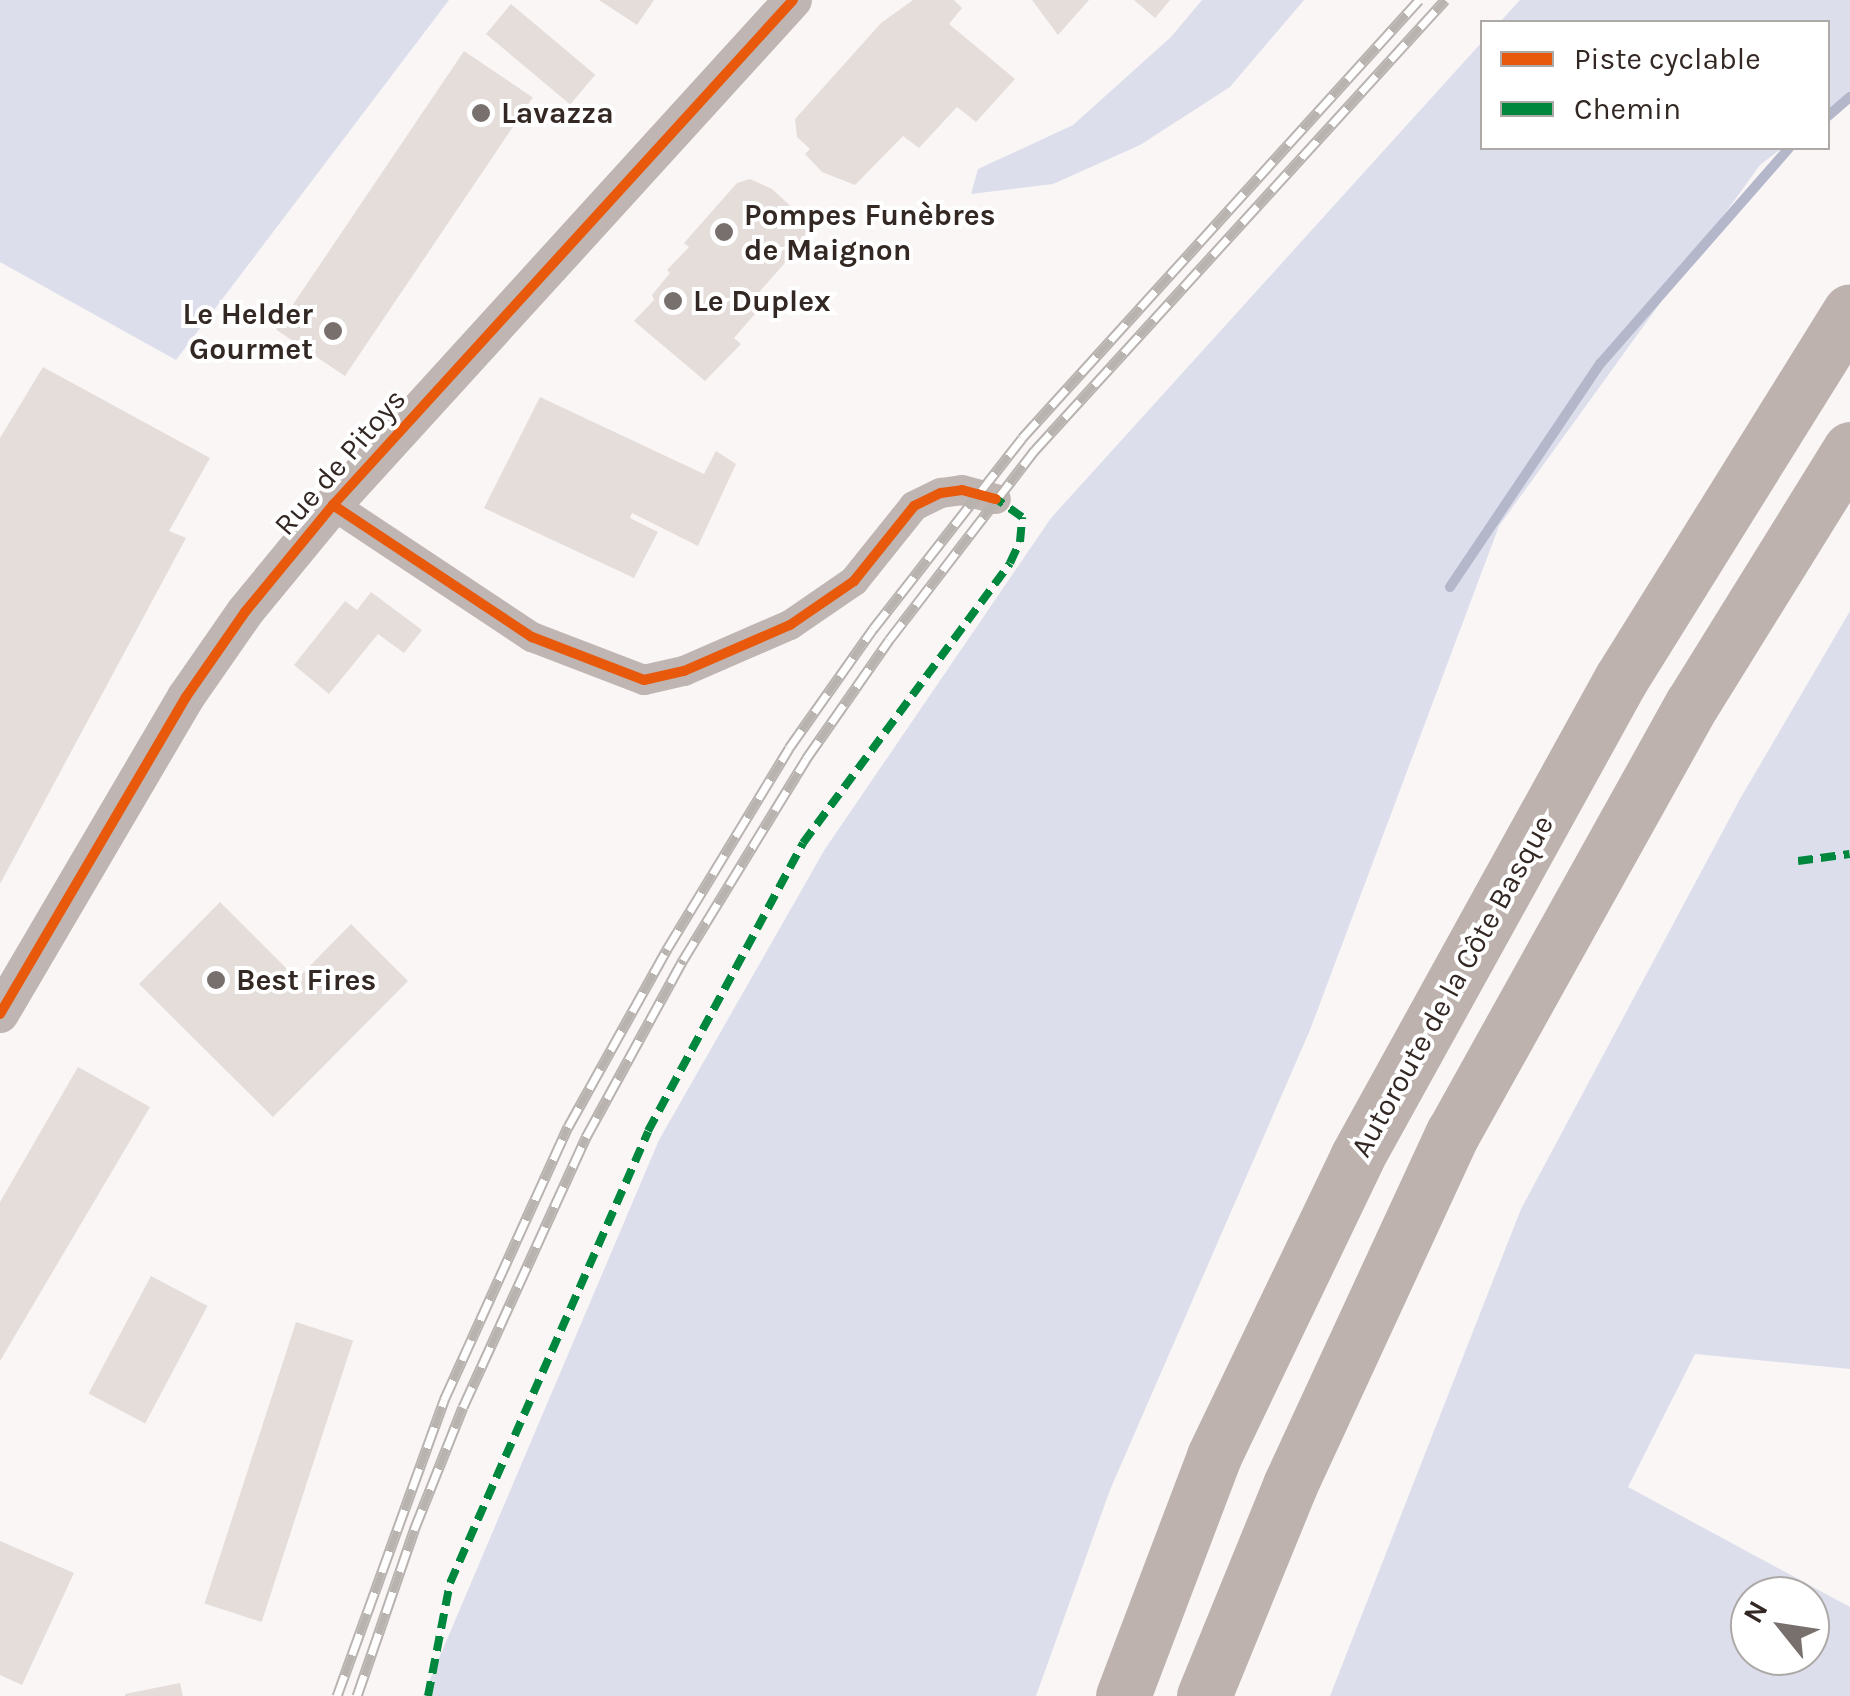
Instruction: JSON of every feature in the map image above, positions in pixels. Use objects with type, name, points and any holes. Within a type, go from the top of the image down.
[{"type":"highway","name":"Autoroute de la Côte Basque","points":[[1123,1696],[1214,1456],[1357,1157],[1620,679],[1850,311]]},
{"type":"highway","points":[[1204,1696],[1290,1485],[1452,1133],[1692,704],[1850,450]]},
{"type":"street","name":"Rue de Pitoys","points":[[0,1014],[186,697],[245,612],[333,505],[793,0]]},
{"type":"street","points":[[333,505],[532,637],[644,680],[684,671],[790,625],[854,581],[914,506],[940,493],[962,490],[996,499]]},
{"type":"shaded area","points":[[0,0],[449,0],[176,360],[0,262]]},
{"type":"shaded area","points":[[1202,0],[1304,0],[1230,87],[1140,145],[1053,184],[971,194],[978,169],[1073,125],[1171,37]]},
{"type":"shaded area","points":[[1520,0],[1850,0],[1850,92],[1830,108],[1830,20],[1502,20]]},
{"type":"shaded area","points":[[1480,44],[1480,150],[1779,150],[1760,165],[1499,526],[1310,1030],[1110,1490],[1036,1696],[423,1696],[659,1140],[825,849],[1051,518]]},
{"type":"shaded area","points":[[1850,611],[1850,1369],[1695,1354],[1628,1487],[1793,1576],[1730,1576],[1730,1676],[1830,1676],[1830,1596],[1850,1607],[1850,1696],[1330,1696],[1521,1209],[1740,799]]},
{"type":"building","points":[[599,0],[654,0],[637,25]]},
{"type":"building","points":[[913,0],[954,0],[962,8],[949,24],[1015,79],[976,122],[957,107],[919,148],[903,136],[855,185],[822,172],[805,154],[810,149],[797,137],[795,119],[881,23]]},
{"type":"building","points":[[1032,0],[1089,0],[1058,35]]},
{"type":"building","points":[[1134,0],[1170,0],[1155,18]]},
{"type":"building","points":[[511,4],[595,75],[570,105],[486,34]]},
{"type":"building","points":[[464,51],[533,97],[345,376],[276,330]]},
{"type":"building","points":[[750,179],[772,189],[796,211],[809,236],[760,291],[767,300],[734,338],[741,344],[705,381],[634,321],[654,300],[652,295],[670,273],[667,270],[689,247],[684,243],[737,183]]},
{"type":"building","points":[[43,367],[210,458],[169,531],[186,538],[0,884],[0,438]]},
{"type":"building","points":[[540,397],[704,474],[716,451],[736,464],[698,546],[632,513],[630,518],[658,532],[634,578],[484,508]]},
{"type":"building","points":[[371,592],[422,630],[404,653],[378,634],[329,694],[294,665],[345,601],[357,610]]},
{"type":"building","points":[[220,902],[297,979],[351,924],[408,981],[273,1117],[139,984]]},
{"type":"building","points":[[78,1067],[150,1107],[0,1361],[0,1202]]},
{"type":"building","points":[[151,1276],[208,1306],[145,1423],[89,1393]]},
{"type":"building","points":[[296,1322],[353,1341],[262,1622],[205,1604]]},
{"type":"building","points":[[0,1541],[74,1573],[22,1685],[0,1675]]},
{"type":"building","points":[[180,1683],[183,1696],[125,1696],[125,1694]]},
{"type":"waterway","points":[[1830,114],[1850,97]]},
{"type":"waterway","points":[[1450,587],[1600,364],[1787,150]]},
{"type":"railway","points":[[337,1696],[444,1400],[568,1127],[667,949],[789,748],[873,629],[1022,438],[1419,0]]},
{"type":"railway","points":[[357,1696],[414,1530],[463,1407],[586,1137],[683,960],[806,759],[889,640],[1035,450],[1445,0]]},
{"type":"marked path","points":[[428,1696],[450,1583],[648,1131],[803,843],[1010,563],[1020,542],[1022,517],[996,499]]},
{"type":"marked path","points":[[1798,861],[1850,854]]},
{"type":"cycle path","points":[[0,1014],[186,697],[245,612],[333,505],[793,0]]},
{"type":"cycle path","points":[[333,505],[532,637],[644,680],[684,671],[790,625],[854,581],[914,506],[941,493],[962,490],[996,499]]},
{"type":"place","name":"Lavazza","points":[[481,113]]},
{"type":"place","name":"Pompes Funèbres de Maignon","points":[[724,232]]},
{"type":"place","name":"Le Duplex","points":[[673,301]]},
{"type":"place","name":"Le Helder Gourmet","points":[[333,331]]},
{"type":"place","name":"Best Fires","points":[[216,980]]}]
